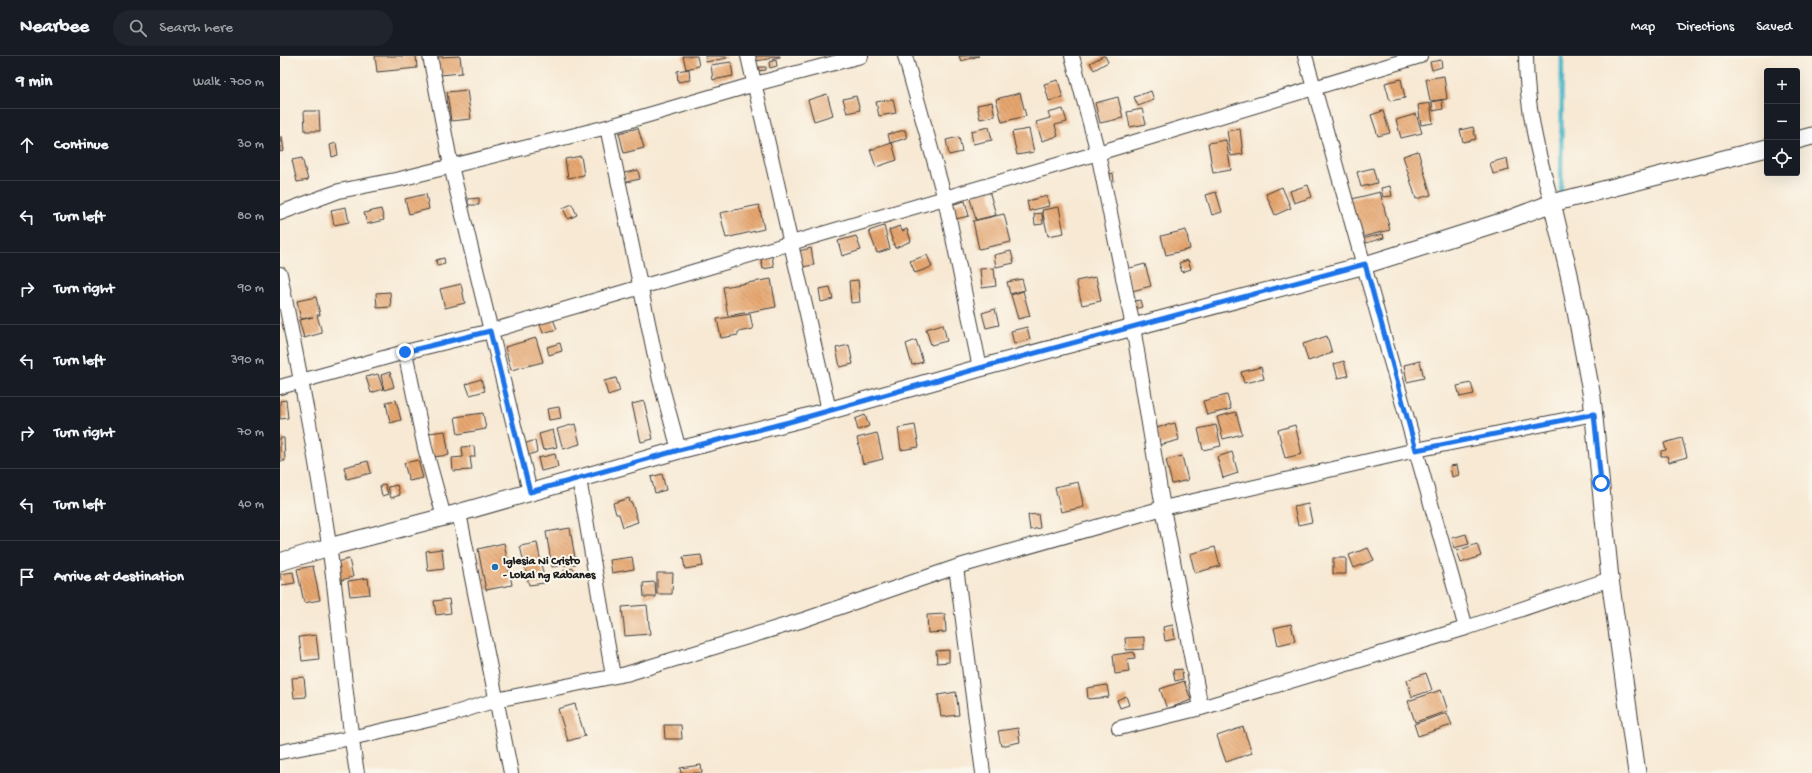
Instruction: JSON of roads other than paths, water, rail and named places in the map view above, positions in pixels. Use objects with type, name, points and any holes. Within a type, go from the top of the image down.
[{"type":"street","points":[[430,56],[451,166],[530,492]]},
{"type":"street","points":[[748,56],[829,410]]},
{"type":"street","points":[[280,212],[339,191],[400,179],[607,127],[755,84],[861,56]]},
{"type":"street","points":[[905,56],[945,199],[980,368]]},
{"type":"street","points":[[1072,56],[1098,154],[1133,327],[1163,508],[1201,708]]},
{"type":"street","points":[[1305,56],[1365,264],[1466,628]]},
{"type":"street","points":[[280,387],[405,352],[490,331],[641,288],[1098,154],[1314,87],[1420,56]]},
{"type":"street","points":[[1526,56],[1526,80],[1537,151],[1569,274],[1594,414],[1610,579],[1636,773]]},
{"type":"street","points":[[607,127],[660,380],[679,450]]},
{"type":"street","points":[[1800,139],[1812,136]]},
{"type":"street","points":[[280,562],[679,450],[789,422],[980,368],[1365,264],[1510,219],[1552,204],[1764,149]]},
{"type":"street","points":[[280,274],[316,453],[329,547],[351,738],[357,773]]},
{"type":"street","points":[[405,352],[425,448],[451,515],[496,700],[510,773]]},
{"type":"street","points":[[280,752],[351,738],[449,715],[496,700],[626,674],[803,620],[956,567],[1163,508],[1416,450],[1594,414]]},
{"type":"street","points":[[579,479],[613,676]]},
{"type":"street","points":[[956,567],[983,773]]},
{"type":"street","points":[[1120,728],[1201,708],[1466,628],[1610,579]]},
{"type":"waterway","points":[[1561,193],[1562,56]]},
{"type":"place","name":"Iglesia Ni Cristo - Lokal ng Rabanes","points":[[495,567]]}]
